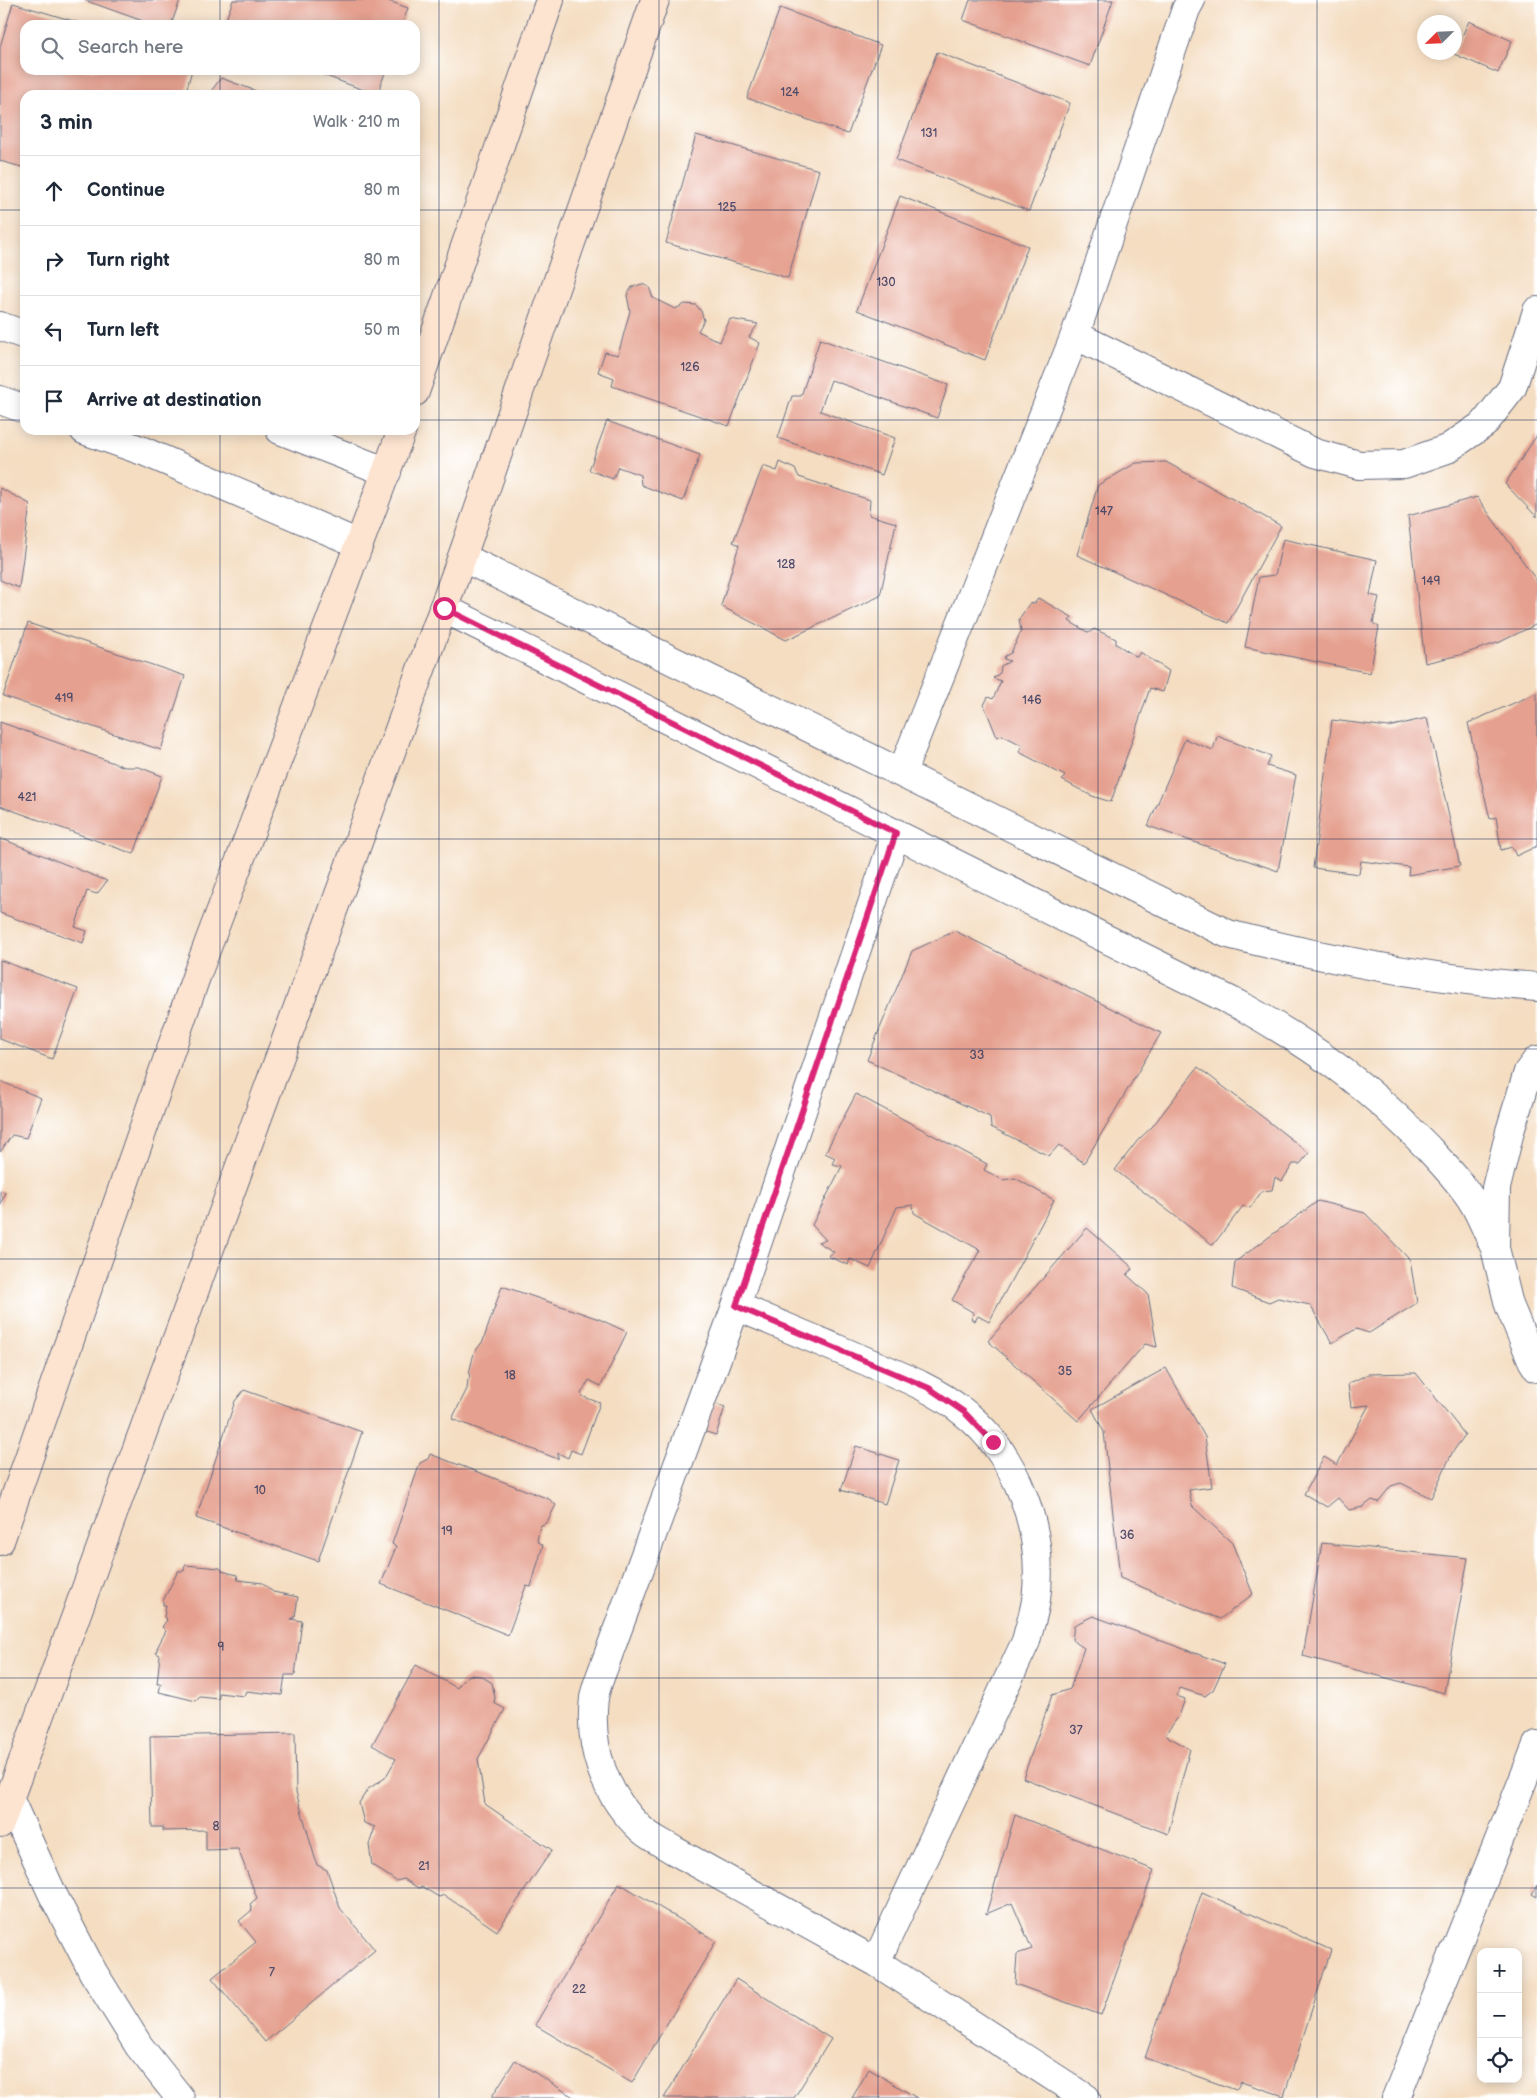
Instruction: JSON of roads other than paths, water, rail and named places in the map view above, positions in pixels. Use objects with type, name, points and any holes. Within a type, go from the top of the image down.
[{"type":"street","points":[[420,377],[550,0]]},
{"type":"street","points":[[0,1824],[444,608],[655,0]]},
{"type":"street","points":[[902,772],[1076,335],[1191,0]]},
{"type":"street","points":[[1076,335],[1315,453],[1359,465],[1404,464],[1447,449],[1484,424],[1512,388],[1537,311]]},
{"type":"street","points":[[0,326],[20,333]]},
{"type":"street","points":[[0,400],[20,407]]},
{"type":"street","points":[[98,435],[143,451],[358,544]]},
{"type":"street","points":[[293,435],[387,472]]},
{"type":"street","points":[[0,1541],[198,974],[400,435]]},
{"type":"street","points":[[462,557],[1228,934],[1304,954],[1381,968],[1458,980],[1537,987]]},
{"type":"street","points":[[444,608],[1246,1008],[1328,1058],[1366,1088],[1402,1121],[1439,1160],[1473,1202],[1495,1248],[1509,1305],[1535,1370]]},
{"type":"street","points":[[896,833],[736,1306],[594,1696],[592,1734],[601,1770],[618,1803],[643,1831],[876,1962],[1086,2098]]},
{"type":"street","points":[[1495,1248],[1496,1188],[1510,1131],[1528,1072],[1537,1060]]},
{"type":"street","points":[[736,1306],[929,1388],[964,1412],[993,1442],[1016,1477],[1031,1517],[1038,1558],[1036,1600],[1026,1641],[876,1962]]},
{"type":"street","points":[[1396,2098],[1537,1745]]},
{"type":"street","points":[[9,1798],[52,1893],[93,1972],[139,2046],[180,2098]]}]
